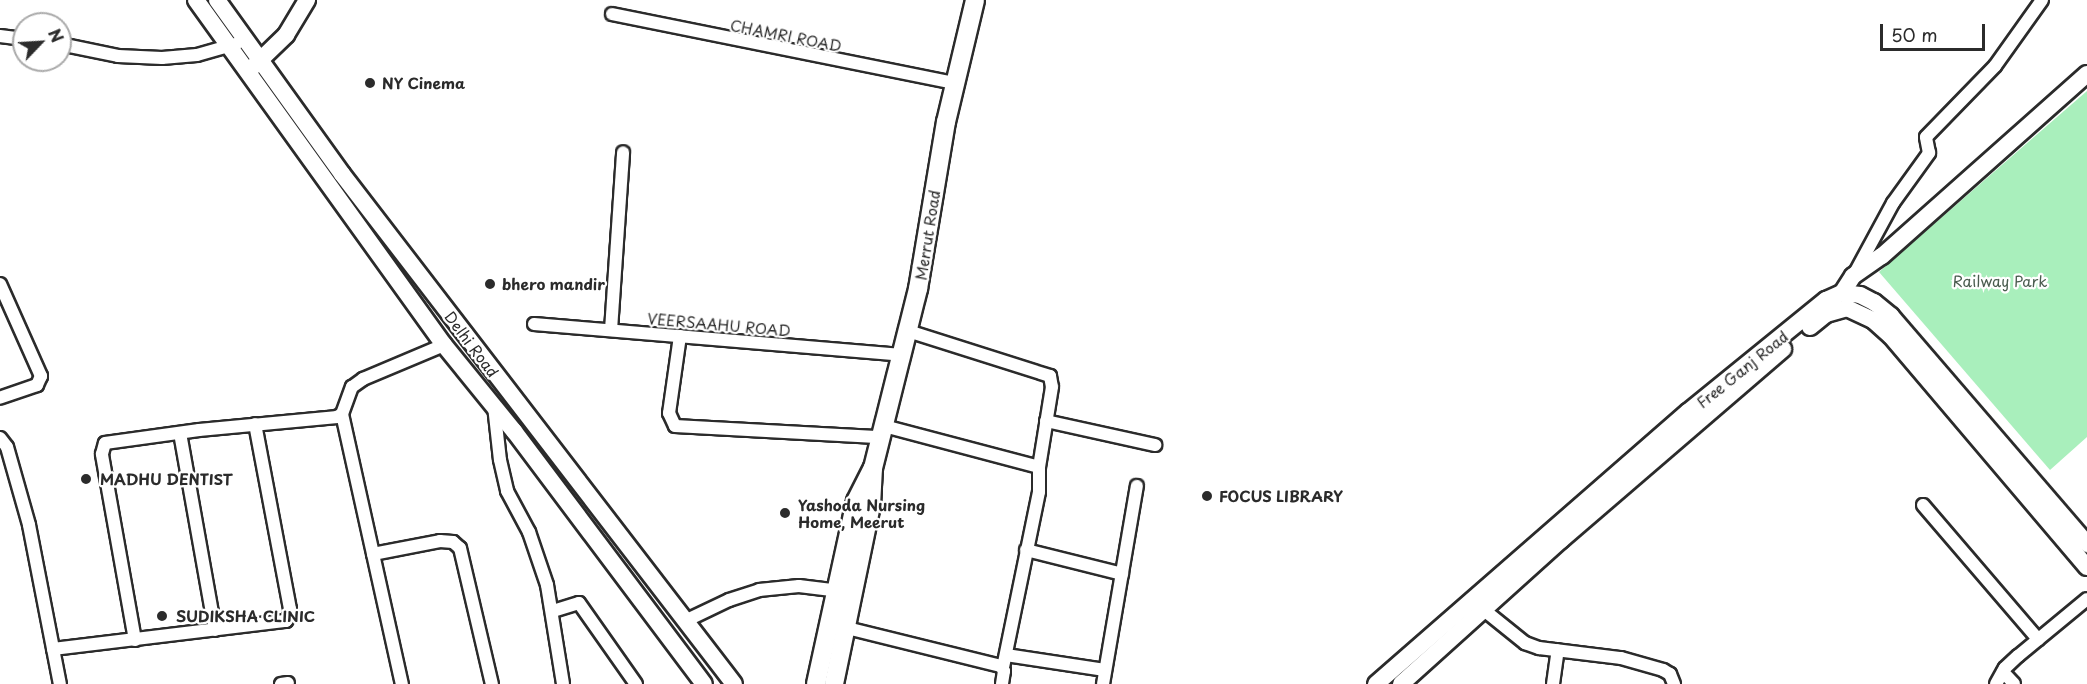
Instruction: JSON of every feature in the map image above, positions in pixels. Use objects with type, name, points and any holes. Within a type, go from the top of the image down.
[{"type":"main road","name":"Merrut Road","points":[[834,684],[848,628],[871,506],[873,468],[918,289],[946,122],[975,0]]},
{"type":"main road","name":"Merrut Road","points":[[816,684],[856,501],[873,468]]},
{"type":"street","name":"Delhi Road","points":[[196,0],[238,43],[255,65],[352,200],[444,345],[494,406],[704,684]]},
{"type":"street","name":"Delhi Road","points":[[216,0],[238,43]]},
{"type":"street","points":[[255,65],[286,35],[308,0]]},
{"type":"street","points":[[2042,0],[1995,66],[1926,136],[1929,153],[1893,203],[1842,293],[1867,298],[1891,316],[2055,518],[2087,567]]},
{"type":"street","name":"CHAMRI ROAD","points":[[612,14],[955,83]]},
{"type":"street","points":[[72,46],[118,56],[162,58],[197,55],[238,43]]},
{"type":"street","points":[[1853,276],[1882,256],[2087,74]]},
{"type":"street","points":[[611,330],[623,152]]},
{"type":"street","name":"Delhi Road","points":[[352,200],[498,378],[734,684]]},
{"type":"street","points":[[0,284],[41,376],[37,385],[0,398]]},
{"type":"street","name":"Free Ganj Road","points":[[1376,684],[1688,412],[1826,300],[1842,293]]},
{"type":"street","points":[[1401,684],[1561,540],[1807,329],[1826,314],[1847,308],[1873,320],[1891,336],[2055,518],[2087,544]]},
{"type":"street","name":"VEERSAAHU ROAD","points":[[534,324],[902,355]]},
{"type":"street","points":[[908,331],[980,356],[1046,372],[1052,380],[1039,467],[1039,492],[1003,667],[1002,684]]},
{"type":"street","points":[[680,336],[669,413],[675,426],[883,431],[1039,467]]},
{"type":"street","points":[[402,684],[342,414],[348,394],[357,383],[444,345]]},
{"type":"street","points":[[482,391],[498,378]]},
{"type":"street","points":[[494,406],[502,474],[507,491],[534,544],[554,611],[563,684]]},
{"type":"street","points":[[135,640],[102,448],[112,441],[255,424],[331,419],[342,414]]},
{"type":"street","points":[[1046,421],[1155,445]]},
{"type":"street","points":[[53,649],[286,621],[290,615],[255,424]]},
{"type":"street","points":[[180,433],[215,630]]},
{"type":"street","points":[[0,438],[8,447],[29,525],[60,684]]},
{"type":"street","points":[[1103,684],[1137,486]]},
{"type":"street","points":[[1923,504],[2038,639]]},
{"type":"street","points":[[373,554],[440,541],[453,542],[460,548],[492,684]]},
{"type":"street","points":[[1026,550],[1122,574]]},
{"type":"street","points":[[685,621],[759,590],[799,586],[838,591]]},
{"type":"street","points":[[1996,684],[2003,672],[2038,639],[2087,599]]},
{"type":"street","points":[[554,611],[579,603],[636,684]]},
{"type":"street","points":[[1484,610],[1525,644],[1621,658],[1663,670],[1670,674],[1674,684]]},
{"type":"street","points":[[848,628],[1003,667]]},
{"type":"street","points":[[1553,684],[1558,650]]},
{"type":"street","points":[[1006,654],[1105,670]]},
{"type":"street","points":[[2003,672],[2014,684]]},
{"type":"green space","name":"Railway Park","points":[[2087,91],[2087,437],[2050,470],[1879,272]]},
{"type":"place","name":"NY Cinema","points":[[370,83]]},
{"type":"place","name":"bhero mandir","points":[[490,284]]},
{"type":"place","name":"MADHU DENTIST","points":[[86,479]]},
{"type":"place","name":"FOCUS LIBRARY","points":[[1207,496]]},
{"type":"place","name":"Yashoda Nursing Home, Meerut","points":[[785,513]]},
{"type":"place","name":"SUDIKSHA CLINIC","points":[[162,616]]}]
